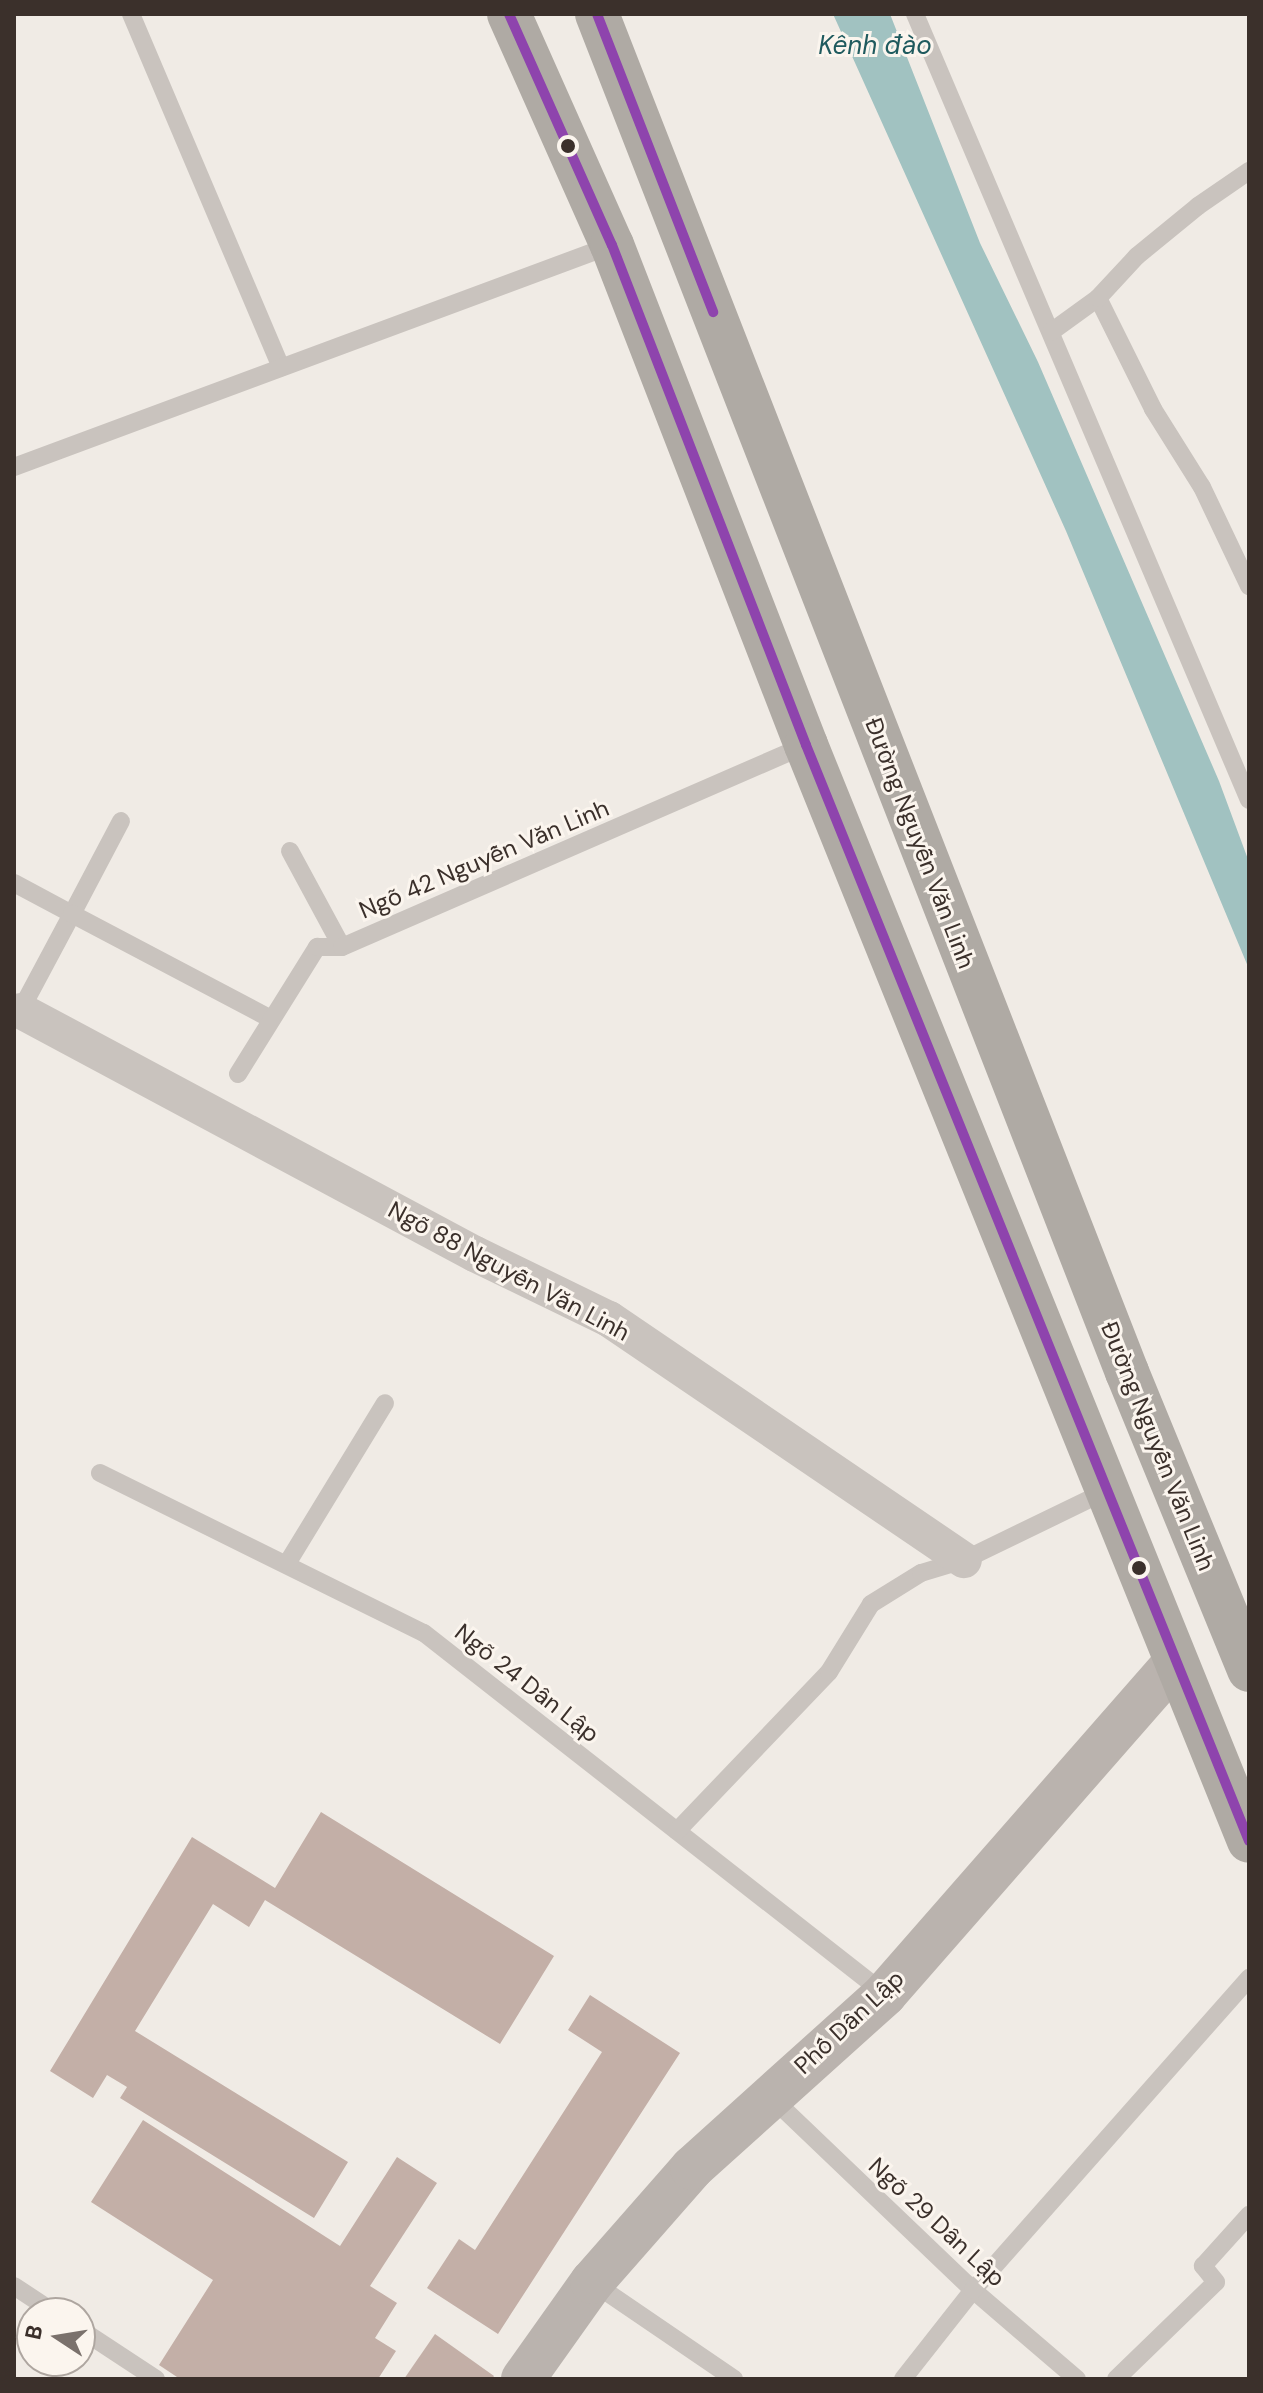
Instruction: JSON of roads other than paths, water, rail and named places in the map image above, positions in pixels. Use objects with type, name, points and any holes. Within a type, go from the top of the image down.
[{"type":"highway","points":[[509,14],[612,245],[806,745],[1249,1841]]},
{"type":"highway","name":"Đường Nguyễn Văn Linh","points":[[597,14],[1121,1357],[1244,1642]]},
{"type":"street","name":"Ngõ 88 Nguyễn Văn Linh","points":[[18,1017],[475,1254],[609,1319],[964,1560]]},
{"type":"street","name":"Phố Dân Lập","points":[[523,2379],[592,2282],[692,2168],[769,2095],[885,1994],[1175,1663]]},
{"type":"lane","points":[[131,14],[281,368]]},
{"type":"lane","points":[[915,14],[1249,800]]},
{"type":"lane","points":[[1051,332],[1098,298],[1137,256],[1249,171]]},
{"type":"lane","points":[[14,467],[612,245]]},
{"type":"lane","points":[[1098,298],[1153,409],[1202,487],[1249,586]]},
{"type":"lane","name":"Ngõ 42 Nguyễn Văn Linh","points":[[238,1074],[317,947],[342,947],[806,745]]},
{"type":"lane","points":[[18,1017],[121,821]]},
{"type":"lane","points":[[290,851],[342,947]]},
{"type":"lane","points":[[14,883],[271,1019]]},
{"type":"lane","points":[[288,1562],[385,1403]]},
{"type":"lane","name":"Ngõ 24 Dân Lập","points":[[100,1473],[288,1562],[424,1633],[885,1994]]},
{"type":"lane","points":[[677,1831],[829,1672],[871,1604],[921,1573],[964,1560],[1106,1491]]},
{"type":"lane","points":[[903,2379],[973,2290],[1249,1978]]},
{"type":"lane","name":"Ngõ 29 Dân Lập","points":[[769,2095],[973,2290],[1077,2379]]},
{"type":"lane","points":[[1116,2379],[1216,2282],[1203,2266],[1249,2215]]},
{"type":"lane","points":[[592,2282],[734,2379]]},
{"type":"lane","points":[[14,2286],[31,2297]]},
{"type":"lane","points":[[96,2340],[156,2379]]},
{"type":"water","name":"Kênh đào","points":[[833,14],[890,14],[980,243],[1038,362],[1219,781],[1249,862],[1249,969],[1066,531]]}]
